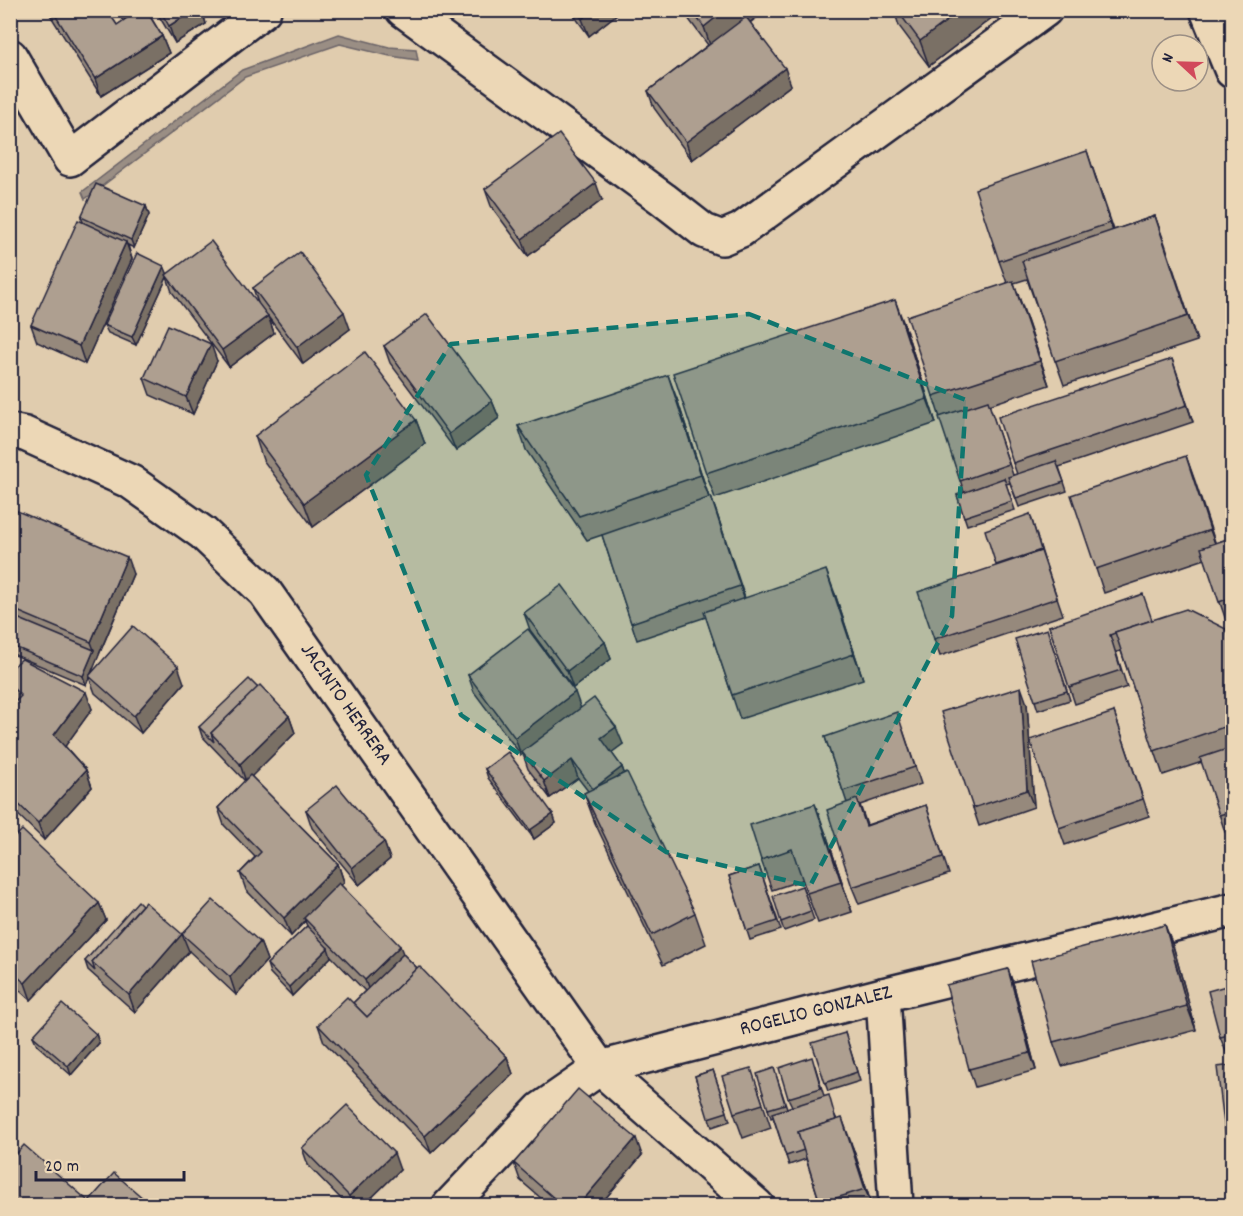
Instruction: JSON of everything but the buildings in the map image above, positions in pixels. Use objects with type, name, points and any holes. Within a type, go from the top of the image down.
[{"type":"main road","points":[[10,56],[70,159],[264,10]]},
{"type":"main road","points":[[403,10],[654,192],[704,231],[722,238],[741,230],[1045,10]]},
{"type":"main road","points":[[1207,10],[1233,71]]},
{"type":"main road","name":"JACINTO HERRERA","points":[[10,430],[25,434],[131,482],[203,533],[265,592],[600,1068],[757,1206]]},
{"type":"main road","name":"ROGELIO GONZALEZ","points":[[449,1206],[541,1109],[600,1068],[883,995],[1233,910]]},
{"type":"main road","points":[[883,995],[896,1206]]},
{"type":"highlighted area","points":[[749,314],[966,400],[952,616],[810,886],[666,852],[461,715],[366,475],[451,344]]},
{"type":"shaded area","points":[[339,34],[389,47],[416,49],[418,60],[340,44],[245,77],[85,199],[82,192],[242,70]]}]
